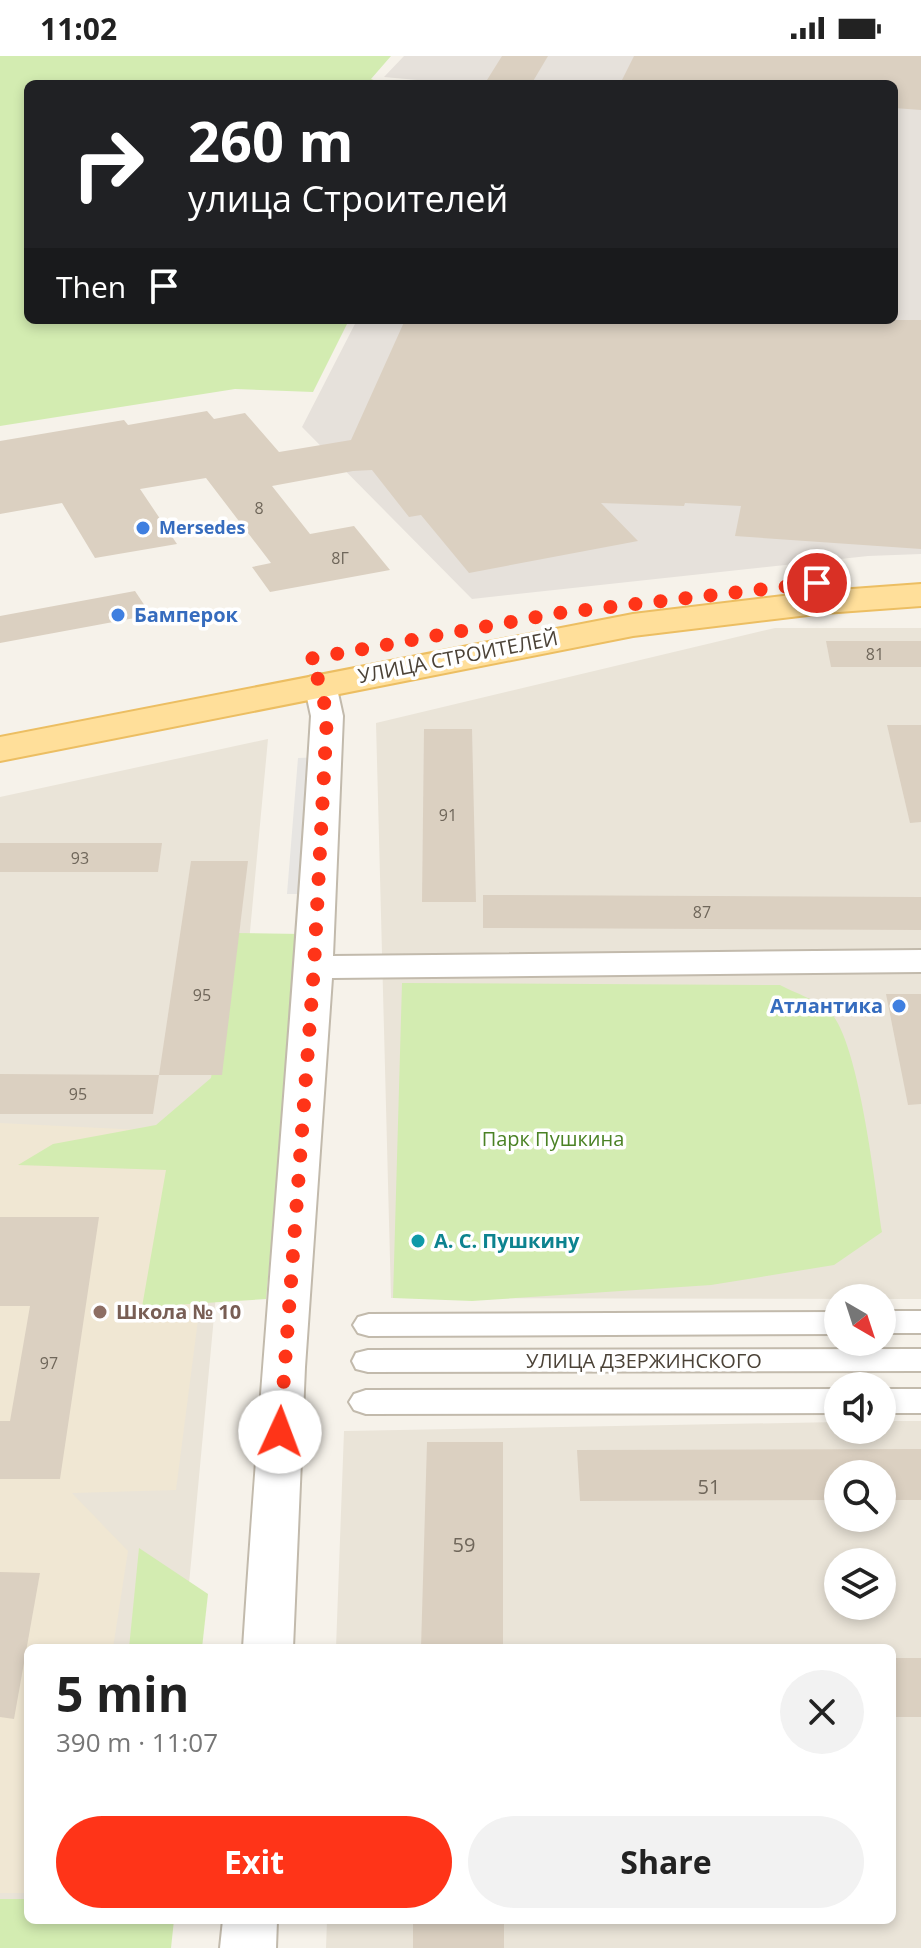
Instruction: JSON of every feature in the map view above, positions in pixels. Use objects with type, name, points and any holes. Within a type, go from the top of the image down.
[{"type":"main road","name":"УЛИЦА СТРОИТЕЛЕЙ","points":[[0,749],[531,617],[786,585],[921,576]]},
{"type":"main road","name":"УЛИЦА СТРОИТЕЛЕЙ","points":[[0,722],[633,625],[795,605],[921,595]]},
{"type":"street","points":[[268,1644],[283,1367],[314,967],[327,716],[315,672]]},
{"type":"street","points":[[314,967],[921,961]]},
{"type":"street","points":[[896,1322],[921,1322]]},
{"type":"street","name":"УЛИЦА ДЗЕРЖИНСКОГО","points":[[369,1325],[824,1323]]},
{"type":"street","name":"УЛИЦА ДЗЕРЖИНСКОГО","points":[[368,1361],[921,1360]]},
{"type":"street","name":"УЛИЦА ДЗЕРЖИНСКОГО","points":[[366,1402],[824,1401]]},
{"type":"street","points":[[896,1401],[921,1401]]},
{"type":"street","points":[[248,1948],[250,1924]]},
{"type":"shaded area","points":[[404,56],[921,56],[921,554],[868,556],[472,599],[302,427],[355,324],[898,324],[898,80],[417,80],[384,77]]},
{"type":"shaded area","points":[[775,628],[921,628],[921,1299],[896,1299],[896,1284],[824,1284],[824,1299],[391,1298],[376,723]]},
{"type":"shaded area","points":[[268,739],[183,1644],[24,1644],[24,1924],[0,1948],[0,797]]},
{"type":"shaded area","points":[[325,757],[318,894],[287,894],[298,758]]},
{"type":"shaded area","name":"Школа № 10","points":[[0,1123],[222,1134],[176,1490],[72,1493],[128,1551],[114,1644],[24,1644],[24,1893],[0,1893]]},
{"type":"shaded area","points":[[896,1421],[921,1421],[921,1948],[326,1948],[327,1924],[896,1924],[896,1644],[336,1644],[344,1431],[824,1422],[824,1444],[896,1444]]},
{"type":"green space","points":[[0,56],[391,56],[371,79],[374,80],[24,80],[24,324],[347,324],[313,392],[235,389],[0,426]]},
{"type":"green space","points":[[232,933],[302,934],[266,1299],[142,1307],[166,1170],[18,1165],[53,1144],[156,1125],[211,1078]]},
{"type":"green space","name":"Парк Пушкина","points":[[402,983],[780,985],[812,1000],[829,1011],[840,1027],[849,1051],[864,1115],[882,1232],[834,1265],[711,1285],[472,1301],[393,1298]]},
{"type":"green space","points":[[139,1548],[208,1594],[202,1644],[129,1644]]},
{"type":"green space","points":[[0,1899],[24,1899],[24,1924],[174,1924],[171,1948],[0,1948]]},
{"type":"building","points":[[502,56],[548,56],[534,80],[487,80]]},
{"type":"building","points":[[634,56],[921,56],[921,110],[898,108],[898,80],[622,80]]},
{"type":"building","points":[[898,320],[921,320],[921,549],[735,536],[741,506],[601,503],[638,541],[469,573],[421,515],[409,517],[372,470],[353,471],[272,486],[310,534],[354,526],[390,570],[270,592],[252,567],[271,563],[206,478],[140,489],[177,544],[95,558],[62,503],[0,514],[0,441],[124,420],[128,425],[207,411],[214,419],[245,413],[279,452],[351,440],[403,324],[898,324]]},
{"type":"building","points":[[135,591],[151,615],[0,643],[0,616]]},
{"type":"building","points":[[826,641],[921,641],[921,667],[831,667]]},
{"type":"building","points":[[887,725],[921,725],[921,822],[910,823]]},
{"type":"building","points":[[424,729],[472,729],[476,902],[422,902]]},
{"type":"building","points":[[0,843],[162,843],[158,872],[0,872]]},
{"type":"building","points":[[191,861],[248,861],[222,1075],[159,1075]]},
{"type":"building","points":[[483,895],[921,897],[921,930],[483,928]]},
{"type":"building","points":[[886,994],[921,994],[921,1104],[908,1105]]},
{"type":"building","points":[[0,1074],[159,1075],[153,1114],[0,1114]]},
{"type":"building","points":[[0,1217],[99,1217],[60,1479],[0,1479],[0,1421],[10,1421],[30,1306],[0,1306]]},
{"type":"building","points":[[427,1442],[503,1442],[503,1644],[421,1644]]},
{"type":"building","points":[[921,1449],[921,1500],[896,1500],[896,1460],[824,1460],[824,1500],[580,1501],[577,1450]]},
{"type":"building","points":[[0,1572],[40,1573],[27,1644],[24,1644],[24,1663],[14,1719],[0,1717]]},
{"type":"building","points":[[896,1658],[921,1658],[921,1717],[896,1717]]},
{"type":"building","points":[[413,1924],[504,1924],[504,1948],[413,1948]]},
{"type":"place","name":"Mersedes","points":[[143,528]]},
{"type":"place","name":"Бамперок","points":[[118,615]]},
{"type":"place","name":"Атлантика","points":[[899,1006]]},
{"type":"place","name":"А. С. Пушкину","points":[[418,1241]]},
{"type":"place","name":"Школа № 10","points":[[100,1312]]},
{"type":"route","points":[[280,1432],[314,967],[327,716],[320,684],[309,659],[559,613],[681,596],[817,583]]}]
